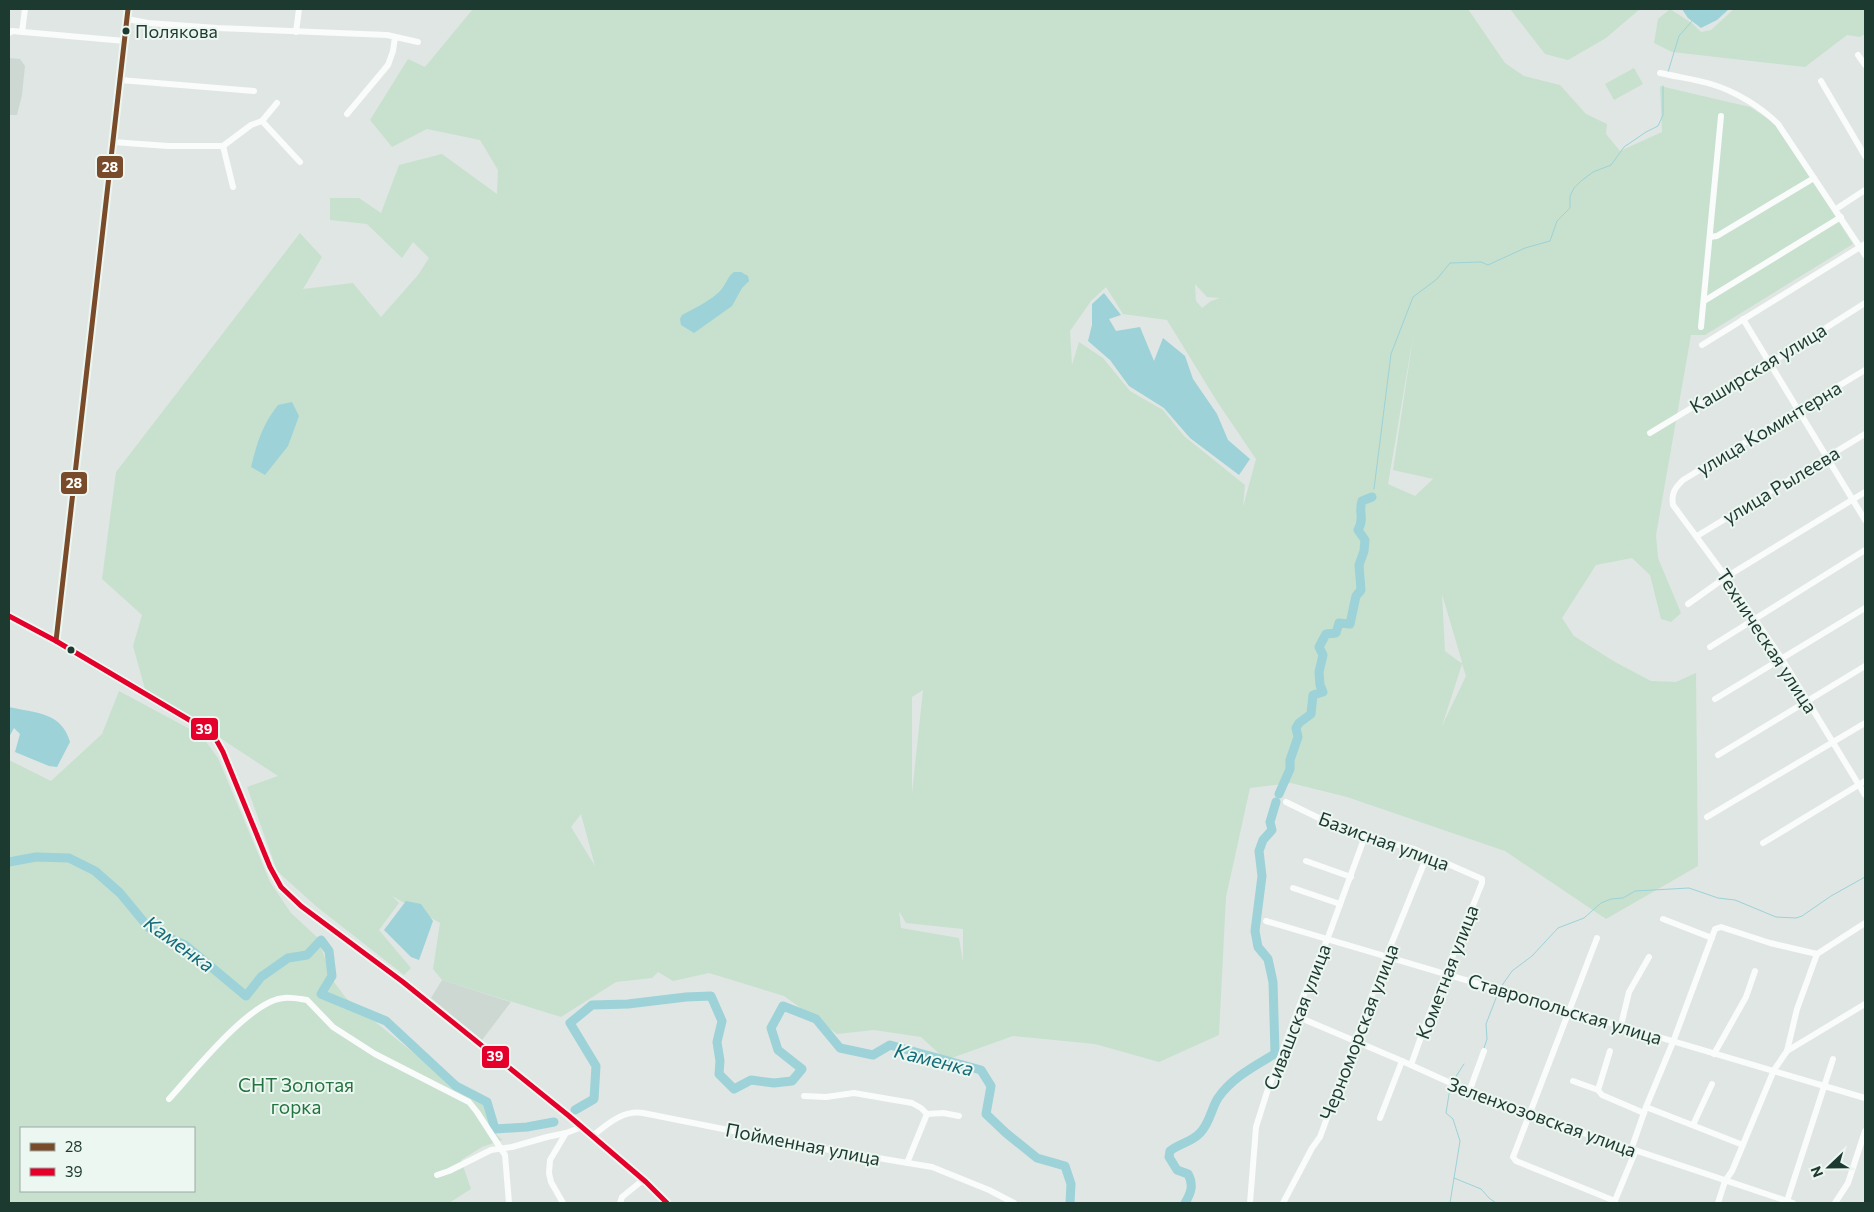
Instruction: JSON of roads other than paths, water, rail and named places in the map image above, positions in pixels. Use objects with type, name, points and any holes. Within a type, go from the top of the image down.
[{"type":"street","points":[[22,32],[25,9]]},
{"type":"street","points":[[56,641],[128,9]]},
{"type":"street","points":[[296,32],[299,9]]},
{"type":"street","points":[[127,19],[148,23],[207,27],[387,35],[418,42]]},
{"type":"street","points":[[9,33],[22,32],[125,41]]},
{"type":"street","points":[[347,114],[388,65],[395,37]]},
{"type":"street","points":[[1858,55],[1865,65]]},
{"type":"street","points":[[1660,73],[1712,84],[1767,113],[1778,124],[1863,246],[1865,255]]},
{"type":"street","points":[[120,80],[254,91]]},
{"type":"street","points":[[1821,80],[1865,156]]},
{"type":"street","points":[[113,142],[168,146],[223,146],[251,125],[262,121],[277,103]]},
{"type":"street","points":[[1701,327],[1721,116]]},
{"type":"street","points":[[262,121],[300,162]]},
{"type":"street","points":[[223,146],[233,187]]},
{"type":"street","points":[[1710,236],[1717,236],[1814,178]]},
{"type":"street","points":[[1836,209],[1865,190]]},
{"type":"street","points":[[1704,301],[1841,217]]},
{"type":"street","points":[[1702,345],[1863,246]]},
{"type":"street","name":"Каширская улица","points":[[1650,433],[1769,364],[1865,303]]},
{"type":"street","points":[[1743,319],[1865,520]]},
{"type":"street","name":"улица Коминтерна","points":[[1674,488],[1704,466],[1865,370]]},
{"type":"street","name":"улица Рылеева","points":[[1696,536],[1865,434]]},
{"type":"street","name":"Техническая улица","points":[[1674,488],[1673,505],[1726,577],[1782,659],[1833,743],[1862,783],[1865,794]]},
{"type":"street","points":[[1688,604],[1726,577],[1865,492]]},
{"type":"street","points":[[1710,647],[1865,550]]},
{"type":"street","points":[[1715,699],[1865,608]]},
{"type":"street","points":[[9,616],[56,641],[213,734],[223,752],[270,867],[281,887],[301,906],[408,987],[582,1127],[667,1203]]},
{"type":"street","points":[[1718,755],[1865,666]]},
{"type":"street","points":[[1707,817],[1865,724]]},
{"type":"street","points":[[1764,843],[1862,783]]},
{"type":"street","name":"Базисная улица","points":[[1286,802],[1327,822],[1365,836],[1414,849],[1482,879]]},
{"type":"street","name":"Сивашская улица","points":[[1250,1203],[1256,1127],[1267,1092],[1327,940],[1365,836]]},
{"type":"street","name":"Черноморская улица","points":[[1283,1203],[1304,1161],[1320,1138],[1386,957],[1427,856]]},
{"type":"street","points":[[1306,861],[1351,876]]},
{"type":"street","name":"Кометная улица","points":[[1411,1065],[1482,884],[1482,879]]},
{"type":"street","points":[[1293,888],[1340,904]]},
{"type":"street","points":[[1663,919],[1712,938]]},
{"type":"street","name":"Ставропольская улица","points":[[1266,921],[1865,1098]]},
{"type":"street","points":[[1718,1203],[1725,1181],[1732,1171],[1774,1070],[1787,1051],[1797,1009],[1817,954],[1865,924]]},
{"type":"street","points":[[1597,938],[1571,1010],[1513,1157],[1516,1161],[1614,1202],[1633,1151],[1645,1110],[1674,1042],[1715,929],[1721,927],[1770,943],[1817,954]]},
{"type":"street","points":[[1621,1025],[1629,992],[1649,957]]},
{"type":"street","points":[[1714,1054],[1746,997],[1755,970]]},
{"type":"street","points":[[169,1099],[240,1023],[265,1004],[283,998],[307,1000],[333,1027],[375,1054],[469,1102],[505,1155],[509,1203]]},
{"type":"street","points":[[1787,1051],[1865,1004]]},
{"type":"street","name":"Зеленхозовская улица","points":[[1296,1016],[1355,1040],[1469,1092],[1529,1115],[1790,1202]]},
{"type":"street","points":[[1469,1092],[1484,1051]]},
{"type":"street","points":[[1598,1090],[1610,1051]]},
{"type":"street","points":[[1790,1202],[1833,1059]]},
{"type":"street","name":"Кометная улица","points":[[1380,1118],[1402,1061]]},
{"type":"street","points":[[1574,1081],[1598,1090],[1602,1096],[1693,1125],[1743,1145]]},
{"type":"street","points":[[1693,1125],[1712,1084]]},
{"type":"street","points":[[804,1096],[826,1097],[854,1093],[912,1103],[927,1114],[943,1113],[959,1116]]},
{"type":"street","name":"Пойменная улица","points":[[592,1136],[618,1117],[633,1112],[824,1149],[932,1167],[989,1190],[1014,1203]]},
{"type":"street","points":[[907,1163],[927,1114]]},
{"type":"street","points":[[437,1175],[491,1150],[566,1133],[582,1127]]},
{"type":"street","points":[[1835,1203],[1848,1183],[1865,1131]]},
{"type":"street","points":[[563,1203],[551,1182],[549,1173],[550,1160],[566,1133]]},
{"type":"street","points":[[620,1203],[622,1197],[643,1180]]},
{"type":"water","points":[[1682,9],[1729,9],[1717,20],[1701,28],[1688,18]]},
{"type":"water","points":[[734,272],[741,272],[748,276],[749,281],[742,288],[732,306],[694,333],[681,325],[680,319],[682,315],[717,294]]},
{"type":"water","points":[[1104,293],[1121,315],[1109,319],[1116,331],[1140,327],[1154,361],[1163,338],[1185,356],[1193,379],[1217,414],[1228,440],[1250,459],[1239,475],[1190,438],[1164,408],[1129,386],[1110,360],[1088,341],[1092,325],[1092,304]]},
{"type":"water","points":[[292,402],[299,416],[288,446],[265,475],[251,467],[258,441],[264,426],[278,405]]},
{"type":"water","points":[[9,707],[38,713],[54,719],[61,725],[70,742],[57,767],[49,766],[15,752],[20,734],[14,728],[9,737]]},
{"type":"water","points":[[406,901],[421,904],[433,921],[419,960],[411,957],[384,930]]},
{"type":"waterway","points":[[1668,72],[1679,36],[1693,20]]},
{"type":"waterway","points":[[1374,489],[1391,354],[1413,297],[1437,279],[1450,263],[1481,262],[1488,265],[1525,248],[1550,241],[1557,221],[1570,208],[1570,196],[1574,188],[1593,172],[1611,165],[1624,147],[1658,126],[1663,115],[1663,86]]},
{"type":"waterway","points":[[1279,794],[1290,769],[1290,760],[1298,737],[1296,728],[1299,723],[1311,714],[1313,695],[1323,692],[1320,685],[1319,672],[1323,655],[1319,647],[1326,634],[1336,633],[1339,623],[1350,624],[1356,596],[1361,590],[1359,565],[1364,551],[1365,540],[1358,530],[1361,522],[1362,501],[1372,497]]},
{"type":"waterway","points":[[1275,1053],[1273,982],[1268,959],[1258,947],[1255,931],[1262,876],[1259,851],[1263,840],[1272,830],[1270,822],[1276,802]]},
{"type":"waterway","name":"Каменка","points":[[9,862],[36,857],[69,858],[95,871],[120,893],[149,928],[185,945],[246,996],[261,977],[288,958],[307,955],[321,940],[329,951],[332,976],[321,994],[386,1021],[456,1086],[487,1102],[495,1129],[527,1127],[554,1122]]},
{"type":"waterway","points":[[1501,987],[1512,971],[1532,956],[1558,928],[1584,918],[1601,903],[1611,899],[1623,898],[1635,891],[1689,888],[1718,898],[1735,900],[1776,917],[1796,918],[1865,877]]},
{"type":"waterway","points":[[1484,1048],[1487,1039],[1486,1024],[1498,993]]},
{"type":"waterway","name":"Каменка","points":[[575,1110],[594,1099],[596,1066],[570,1023],[592,1005],[628,1004],[711,996],[722,1021],[717,1042],[720,1061],[719,1074],[734,1089],[751,1080],[774,1083],[792,1081],[802,1069],[778,1050],[771,1028],[783,1006],[816,1019],[840,1048],[873,1055],[890,1045],[981,1070],[991,1086],[986,1114],[1037,1158],[1065,1166],[1071,1184],[1070,1203]]},
{"type":"waterway","points":[[1185,1203],[1191,1189],[1190,1178],[1188,1174],[1177,1170],[1169,1157],[1170,1151],[1200,1133],[1206,1125],[1218,1098],[1230,1085],[1243,1074],[1273,1055]]},
{"type":"waterway","points":[[1453,1081],[1464,1064]]},
{"type":"waterway","points":[[1450,1088],[1446,1113],[1453,1119],[1460,1141],[1450,1203]]},
{"type":"waterway","points":[[1454,1178],[1481,1189],[1496,1203]]},
{"type":"place","name":"Полякова","points":[[126,31]]},
{"type":"park label","name":"СНТ Золотая горка","points":[[296,1096]]}]
